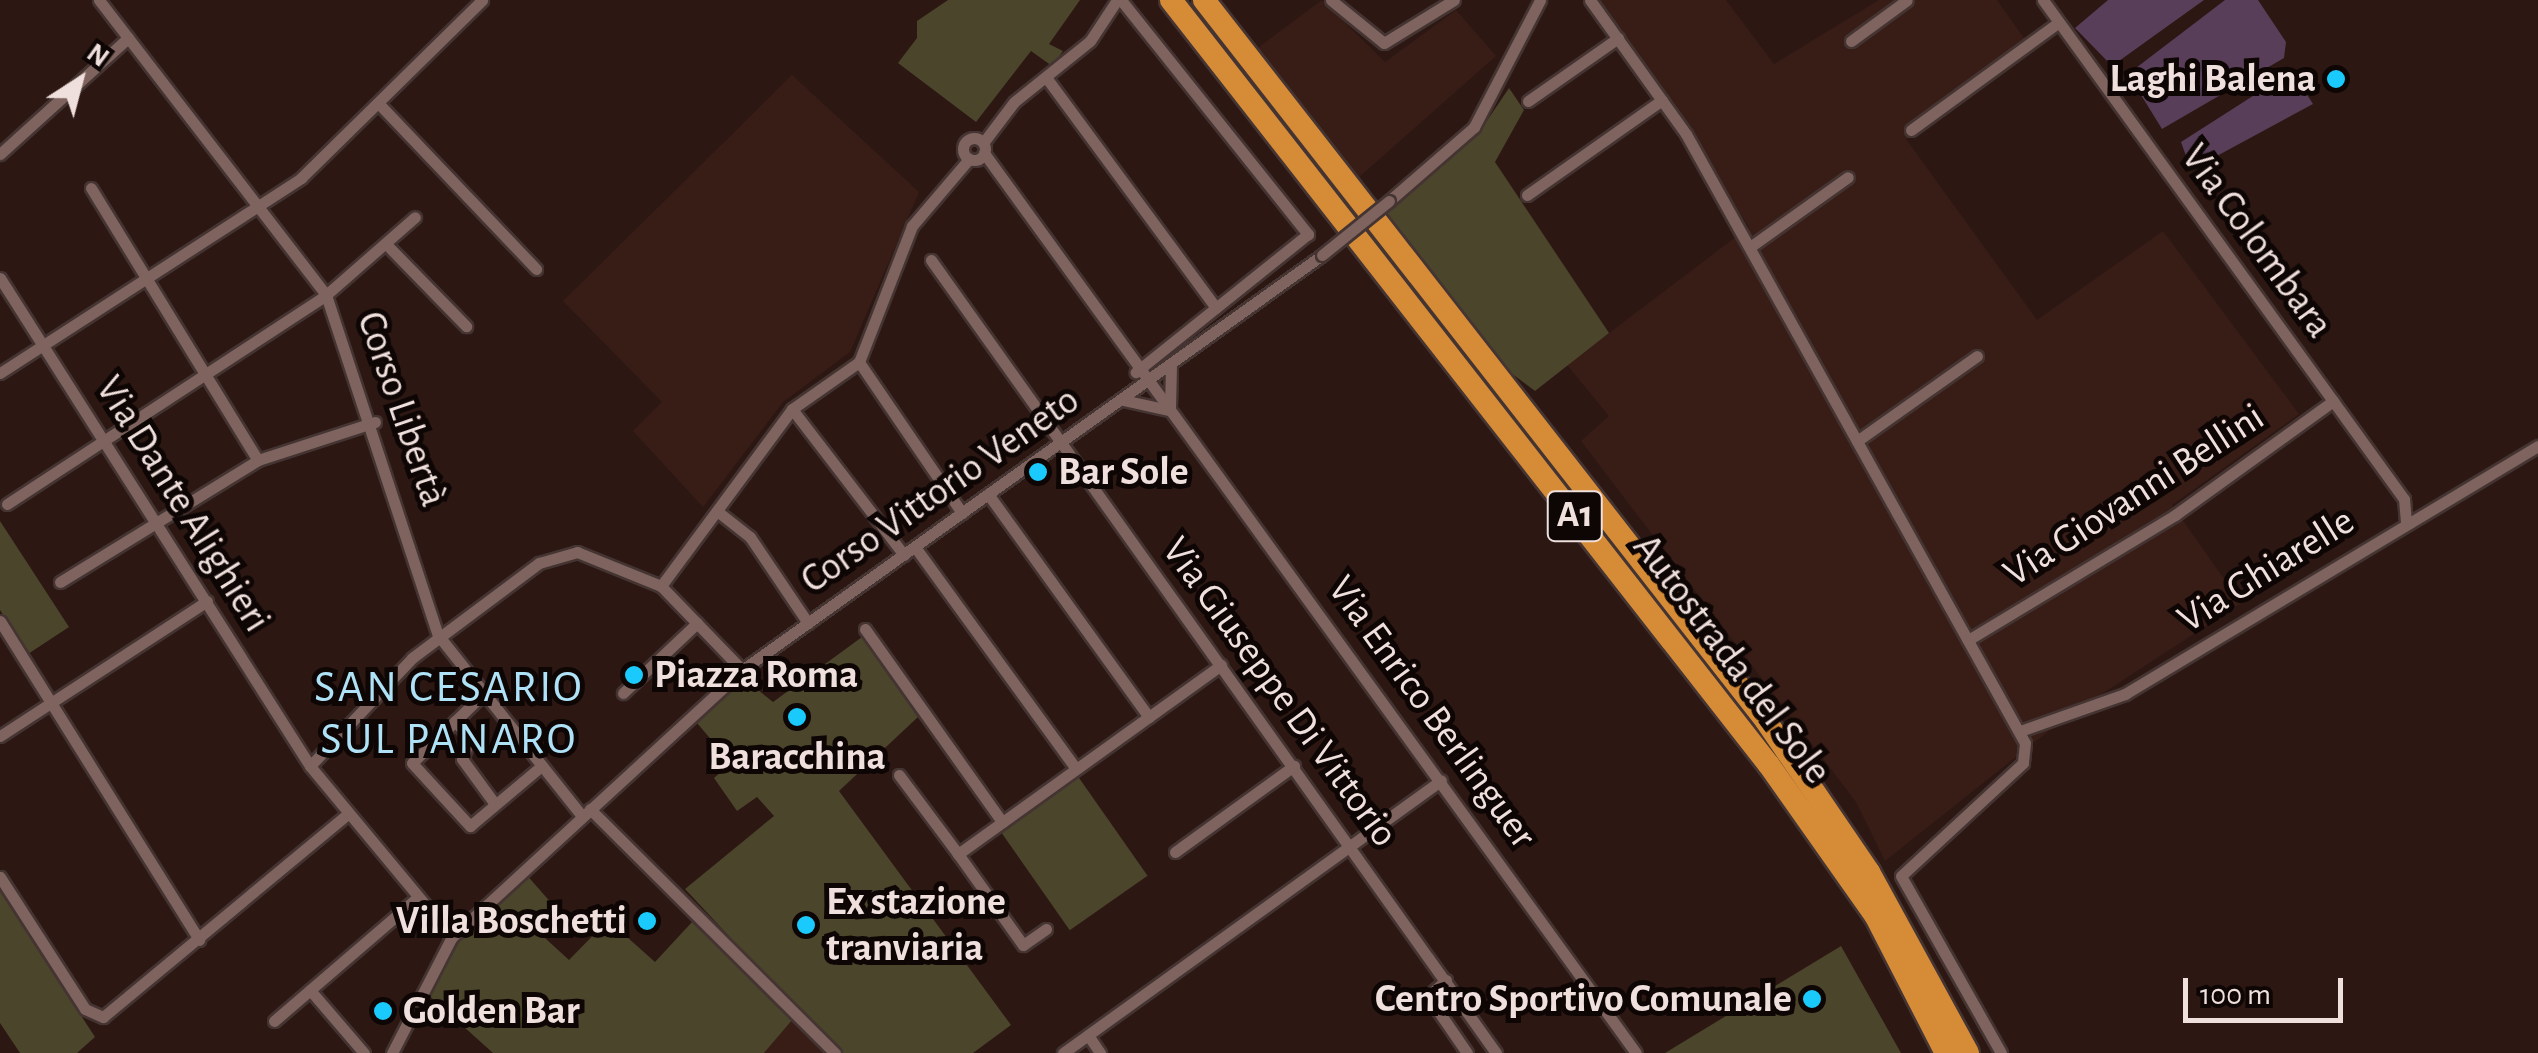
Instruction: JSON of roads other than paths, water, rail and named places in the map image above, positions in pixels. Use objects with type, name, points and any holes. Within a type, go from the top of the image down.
[{"type":"highway","name":"Autostrada del Sole","points":[[1171,0],[1769,764],[1875,915],[1946,1053]]},
{"type":"highway","name":"Autostrada del Sole","points":[[1204,0],[1766,721],[1869,872],[1968,1053]]},
{"type":"street","name":"Corso Libertà","points":[[99,0],[262,205],[326,295],[375,422],[438,635],[538,768],[835,1053]]},
{"type":"street","points":[[0,373],[262,205],[382,106],[482,0]]},
{"type":"street","points":[[661,586],[792,409],[859,362],[912,226],[969,159],[984,148],[1014,102],[1048,80],[1119,0],[1308,234],[1136,372]]},
{"type":"street","points":[[1331,0],[1384,43],[1454,0]]},
{"type":"street","name":"Corso Vittorio Veneto","points":[[392,1053],[452,936],[742,670],[1148,384],[1322,255],[1474,127],[1540,0]]},
{"type":"street","points":[[1590,0],[1662,100],[1750,248],[2022,737],[2023,763],[1901,876],[2001,1053]]},
{"type":"street","points":[[1850,41],[1907,0]]},
{"type":"street","name":"Via Colombara","points":[[2044,0],[2404,499],[2406,521]]},
{"type":"street","points":[[1911,130],[2059,22]]},
{"type":"street","points":[[0,154],[128,38]]},
{"type":"street","points":[[1528,101],[1618,38]]},
{"type":"street","points":[[1048,80],[1216,308]]},
{"type":"street","points":[[1527,195],[1662,100]]},
{"type":"street","points":[[382,106],[536,269]]},
{"type":"street","points":[[969,159],[964,143],[984,148]]},
{"type":"street","name":"Via Enrico Berlinguer","points":[[984,148],[1136,372],[1172,412],[1636,1053]]},
{"type":"street","points":[[1750,248],[1848,177]]},
{"type":"street","points":[[91,188],[209,371],[258,460]]},
{"type":"street","points":[[6,504],[326,295],[415,217]]},
{"type":"street","points":[[386,244],[466,326]]},
{"type":"street","name":"Via Giuseppe Di Vittorio","points":[[931,260],[1496,1053]]},
{"type":"street","name":"Via Dante Alighieri","points":[[0,278],[310,766],[346,815],[452,936]]},
{"type":"street","points":[[1858,441],[1977,356]]},
{"type":"street","points":[[859,362],[962,513]]},
{"type":"street","points":[[1123,400],[1172,412],[1171,367]]},
{"type":"street","name":"Via Giovanni Bellini","points":[[1968,640],[2175,515],[2333,401]]},
{"type":"street","points":[[792,409],[910,551],[1076,768]]},
{"type":"street","points":[[60,582],[155,518],[258,460],[375,422]]},
{"type":"street","name":"Via Ghiarelle","points":[[2022,737],[2124,694],[2406,521],[2538,446]]},
{"type":"street","points":[[988,494],[1149,717]]},
{"type":"street","points":[[717,511],[750,537],[808,622]]},
{"type":"street","points":[[310,766],[438,635],[562,554],[596,554],[661,586],[742,670]]},
{"type":"street","points":[[0,736],[207,601]]},
{"type":"street","points":[[0,621],[199,940]]},
{"type":"street","points":[[623,693],[698,623]]},
{"type":"street","points":[[865,629],[1002,822]]},
{"type":"street","points":[[958,854],[1221,666]]},
{"type":"street","points":[[481,696],[412,762],[470,826],[538,768]]},
{"type":"street","points":[[454,722],[470,738],[462,759],[495,804]]},
{"type":"street","points":[[1174,852],[1294,766]]},
{"type":"street","points":[[899,775],[1023,945],[1046,929]]},
{"type":"street","points":[[1063,1053],[1441,780]]},
{"type":"street","points":[[0,877],[89,1014],[110,1015],[346,815]]},
{"type":"street","points":[[274,1021],[417,898]]},
{"type":"street","points":[[1446,980],[1430,1001],[1466,1053]]},
{"type":"street","points":[[310,990],[364,1053]]},
{"type":"street","points":[[1088,1035],[1100,1053]]},
{"type":"place","name":"Laghi Balena","points":[[2336,79]]},
{"type":"place","name":"Bar Sole","points":[[1038,472]]},
{"type":"place","name":"Piazza Roma","points":[[634,675]]},
{"type":"place","name":"Baracchina","points":[[797,717]]},
{"type":"place","name":"Villa Boschetti","points":[[647,921]]},
{"type":"place","name":"Ex stazione tranviaria","points":[[806,925]]},
{"type":"place","name":"Centro Sportivo Comunale","points":[[1812,999]]},
{"type":"place","name":"Golden Bar","points":[[383,1011]]},
{"type":"district","name":"SAN CESARIO SUL PANARO","points":[[449,714]]}]
